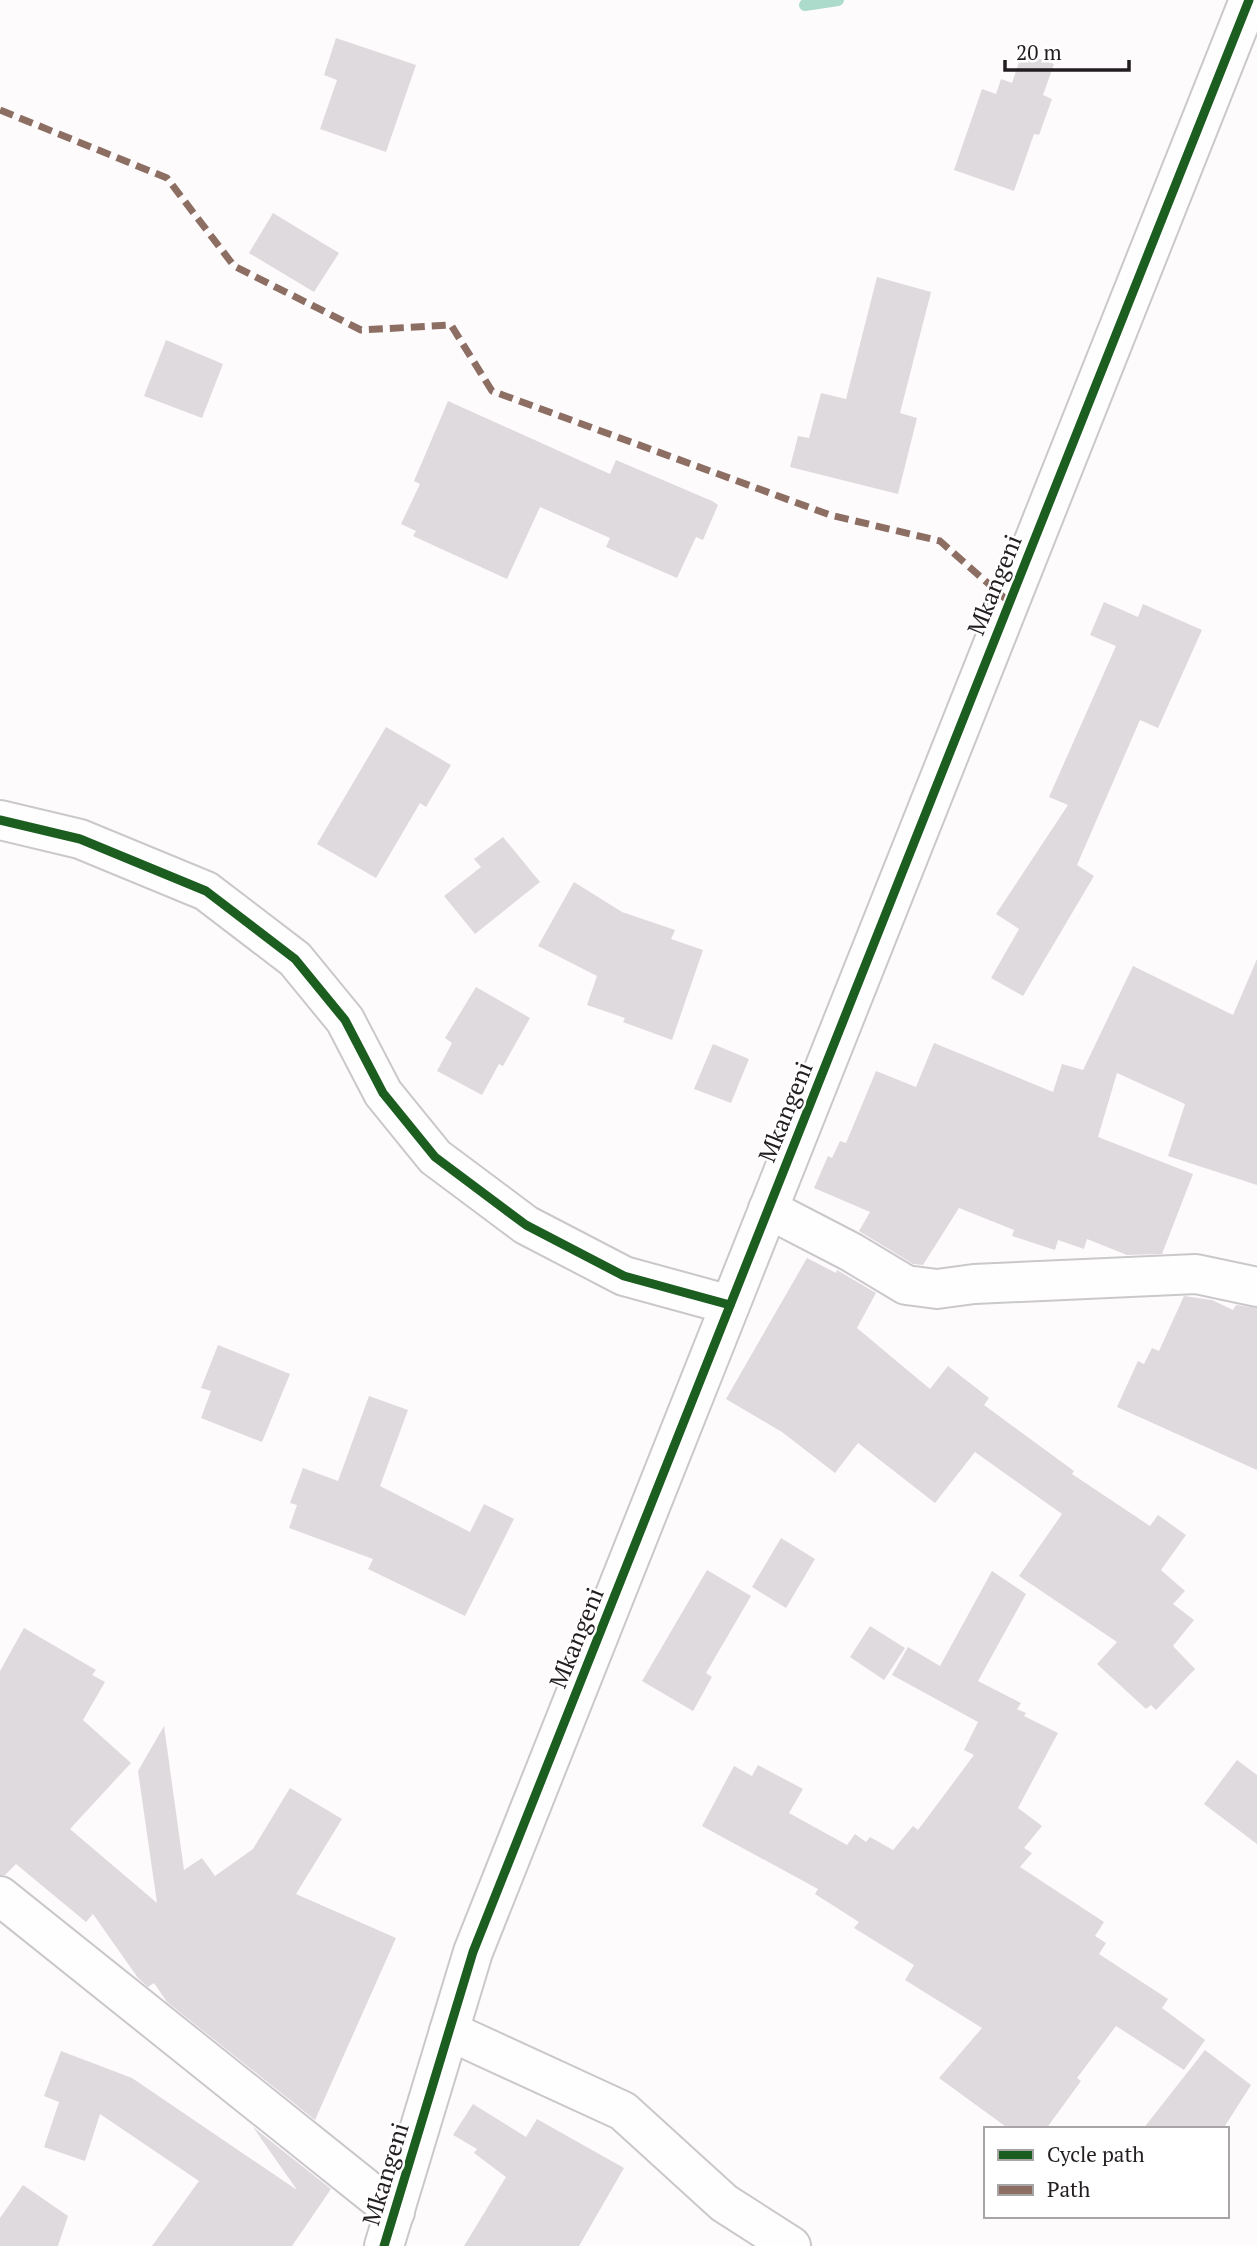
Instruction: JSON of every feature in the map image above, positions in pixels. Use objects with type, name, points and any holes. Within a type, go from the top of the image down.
[{"type":"street","name":"Mkangeni","points":[[390,2229],[473,1952],[1249,0]]},
{"type":"street","points":[[0,820],[80,838],[206,891],[295,959],[345,1020],[383,1093],[435,1157],[526,1225],[624,1276],[730,1305]]},
{"type":"street","points":[[768,1209],[851,1252],[906,1285],[937,1289],[974,1284],[1196,1274],[1257,1287]]},
{"type":"street","points":[[0,1896],[390,2229]]},
{"type":"street","points":[[449,2031],[623,2111],[724,2203],[791,2246]]},
{"type":"building","points":[[336,38],[416,65],[386,152],[320,129],[337,80],[324,75]]},
{"type":"building","points":[[1022,53],[1054,64],[1043,95],[1052,99],[1039,135],[1034,134],[1014,191],[954,170],[982,89],[996,94],[1001,79],[1012,83]]},
{"type":"building","points":[[273,213],[339,253],[314,292],[249,253]]},
{"type":"building","points":[[877,277],[931,292],[900,413],[917,418],[898,494],[790,467],[798,436],[809,438],[821,393],[846,399]]},
{"type":"building","points":[[166,340],[223,364],[202,418],[144,396]]},
{"type":"building","points":[[448,401],[610,474],[616,460],[712,501],[718,505],[703,540],[696,537],[677,578],[606,547],[610,538],[540,507],[507,579],[413,536],[416,531],[401,524],[420,484],[414,481]]},
{"type":"building","points":[[1104,602],[1138,617],[1143,604],[1202,630],[1158,728],[1140,720],[1077,865],[1094,876],[1023,996],[991,978],[1019,929],[996,914],[1068,805],[1049,797],[1116,646],[1090,635]]},
{"type":"building","points":[[386,727],[451,765],[426,807],[420,803],[376,878],[317,844]]},
{"type":"building","points":[[503,837],[540,882],[475,934],[444,896],[481,867],[474,859]]},
{"type":"building","points":[[574,882],[622,912],[675,930],[671,939],[703,950],[672,1040],[623,1022],[625,1018],[587,1005],[597,976],[538,946]]},
{"type":"building","points":[[1257,959],[1257,1185],[1168,1156],[1185,1104],[1117,1073],[1098,1137],[1193,1174],[1162,1254],[1127,1255],[1087,1239],[1084,1249],[1058,1240],[1055,1250],[1012,1236],[1014,1230],[959,1208],[923,1265],[913,1264],[859,1231],[870,1212],[814,1188],[828,1156],[832,1158],[840,1141],[846,1143],[876,1071],[916,1087],[934,1043],[1053,1092],[1062,1064],[1083,1070],[1133,966],[1233,1015]]},
{"type":"building","points":[[476,987],[530,1018],[503,1066],[499,1064],[482,1095],[437,1071],[452,1043],[445,1038]]},
{"type":"building","points":[[713,1044],[749,1059],[731,1103],[694,1089]]},
{"type":"building","points":[[807,1258],[836,1273],[837,1270],[876,1293],[857,1328],[930,1389],[948,1366],[989,1398],[984,1405],[1074,1471],[1072,1474],[1150,1526],[1158,1515],[1186,1535],[1161,1570],[1185,1591],[1173,1604],[1194,1620],[1173,1646],[1195,1669],[1156,1710],[1151,1705],[1146,1709],[1097,1664],[1117,1642],[1019,1576],[1062,1514],[975,1452],[935,1503],[858,1443],[835,1473],[782,1432],[726,1399]]},
{"type":"building","points":[[1184,1296],[1212,1300],[1233,1310],[1236,1305],[1257,1308],[1257,1470],[1117,1407],[1138,1361],[1144,1364],[1152,1348],[1159,1351]]},
{"type":"building","points":[[218,1345],[290,1374],[262,1442],[201,1418],[211,1391],[201,1388]]},
{"type":"building","points":[[369,1396],[408,1410],[380,1486],[470,1532],[484,1504],[514,1519],[465,1616],[368,1569],[373,1559],[289,1528],[297,1505],[290,1503],[303,1468],[338,1481]]},
{"type":"building","points":[[781,1538],[815,1559],[786,1608],[752,1587]]},
{"type":"building","points":[[707,1570],[751,1596],[706,1673],[712,1677],[693,1711],[642,1681]]},
{"type":"building","points":[[992,1571],[1026,1594],[978,1681],[1021,1703],[1017,1709],[1026,1713],[1024,1716],[1058,1733],[1018,1808],[1042,1826],[1024,1848],[1032,1853],[1020,1867],[1104,1922],[1095,1936],[1106,1943],[1099,1954],[1168,1999],[1162,2008],[1205,2040],[1184,2070],[1116,2026],[1077,2078],[1081,2081],[1047,2127],[1006,2127],[939,2078],[982,2028],[905,1980],[914,1965],[854,1928],[859,1922],[815,1894],[818,1889],[702,1826],[734,1766],[752,1776],[758,1765],[803,1789],[789,1813],[847,1845],[855,1834],[866,1842],[870,1837],[893,1850],[913,1826],[918,1830],[974,1755],[964,1750],[978,1722],[892,1675],[908,1647],[940,1666]]},
{"type":"building","points":[[870,1626],[905,1648],[884,1680],[850,1657]]},
{"type":"building","points":[[24,1628],[96,1670],[92,1675],[105,1682],[83,1720],[131,1763],[70,1829],[157,1903],[138,1771],[164,1726],[184,1870],[202,1858],[215,1876],[253,1849],[290,1788],[342,1819],[296,1894],[396,1938],[315,2120],[167,2002],[154,1983],[148,1987],[138,1978],[93,1914],[86,1922],[16,1864],[5,1875],[0,1875],[0,1671]]},
{"type":"building","points":[[1237,1760],[1257,1775],[1257,1844],[1204,1804]]},
{"type":"building","points":[[1205,2050],[1251,2085],[1224,2127],[1145,2127]]},
{"type":"building","points":[[61,2051],[132,2078],[297,2190],[253,2127],[331,2189],[292,2246],[152,2246],[199,2181],[100,2114],[85,2161],[44,2147],[59,2102],[44,2096]]},
{"type":"building","points":[[473,2104],[526,2137],[537,2119],[624,2168],[579,2246],[464,2246],[506,2177],[474,2153],[477,2149],[453,2135]]},
{"type":"building","points":[[23,2185],[68,2216],[58,2246],[0,2246],[0,2218]]},
{"type":"waterway","points":[[805,5],[838,0]]},
{"type":"marked path","points":[[0,110],[167,178],[234,266],[361,330],[451,325],[492,391],[830,515],[940,541],[1009,602]]},
{"type":"cycle path","points":[[384,2246],[473,1952],[1249,0]]},
{"type":"cycle path","points":[[0,820],[80,839],[206,891],[295,959],[345,1020],[383,1093],[435,1157],[526,1225],[624,1276],[730,1305]]}]
